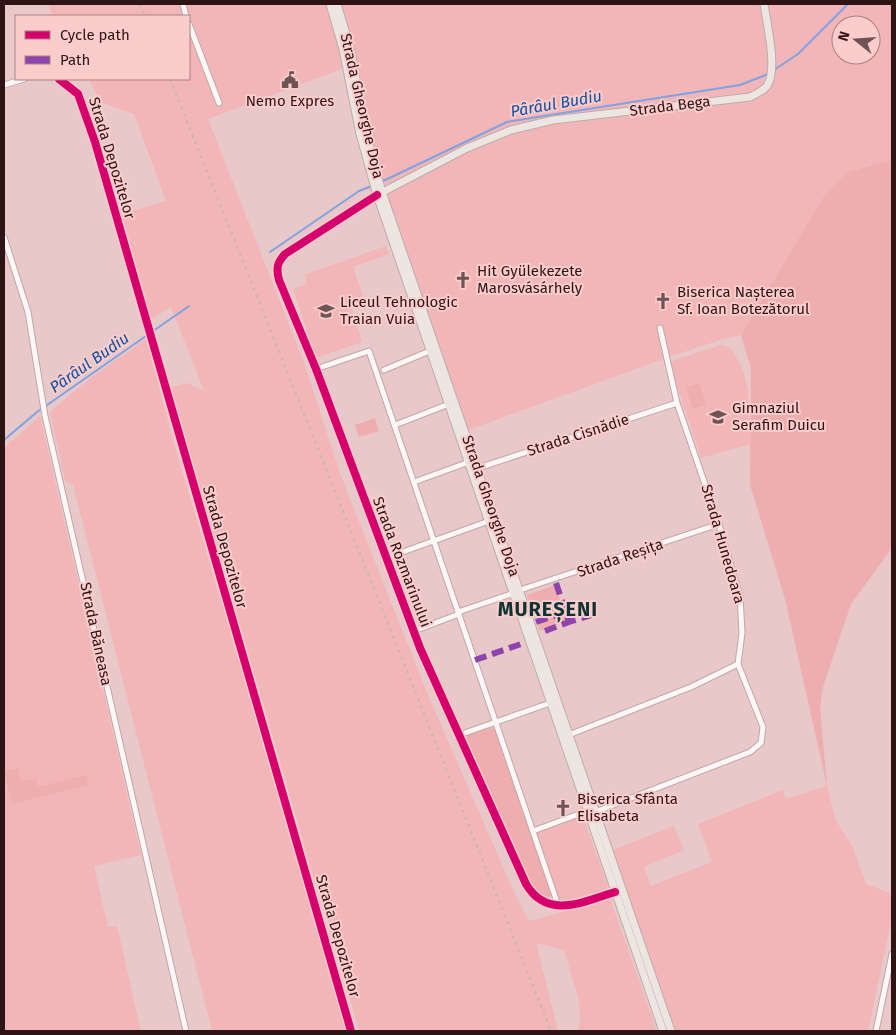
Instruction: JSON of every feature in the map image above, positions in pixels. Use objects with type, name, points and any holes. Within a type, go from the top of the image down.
[{"type":"main road","name":"Strada Gheorghe Doja","points":[[330,4],[349,74],[360,134],[375,180],[434,350],[478,468],[591,811],[671,1031]]},
{"type":"main road","name":"Strada Gheorghe Doja","points":[[337,4],[354,65],[375,180]]},
{"type":"main road","name":"Strada Bega","points":[[379,192],[468,148],[511,130],[553,120],[750,97],[760,93],[767,86],[771,77],[772,66],[764,4]]},
{"type":"main road","name":"Strada Gheorghe Doja","points":[[434,350],[449,404],[489,521],[517,591],[550,703],[565,736]]},
{"type":"main road","name":"Strada Gheorghe Doja","points":[[591,811],[615,892],[662,1031]]},
{"type":"street","points":[[190,27],[219,103]]},
{"type":"street","points":[[4,85],[21,80]]},
{"type":"street","name":"Strada Depozitelor","points":[[60,80],[78,94],[87,118],[351,1031]]},
{"type":"street","name":"Strada Rozmarinului","points":[[379,192],[285,254],[278,262],[276,270],[316,369],[414,631],[459,735],[526,884],[542,901],[558,906]]},
{"type":"street","name":"Strada Băneasa","points":[[4,238],[28,312],[41,398],[186,1031]]},
{"type":"street","name":"Strada Hunedoara","points":[[660,328],[677,403],[719,524],[740,596],[742,633],[738,664]]},
{"type":"street","points":[[384,370],[434,350]]},
{"type":"street","points":[[316,369],[369,351],[497,721],[558,906],[577,904],[615,892]]},
{"type":"street","name":"Strada Cisnădie","points":[[478,468],[677,403]]},
{"type":"street","points":[[395,424],[449,404]]},
{"type":"street","points":[[414,482],[469,462]]},
{"type":"street","points":[[386,558],[489,521]]},
{"type":"street","name":"Strada Reșița","points":[[414,631],[517,591],[719,524]]},
{"type":"street","points":[[533,831],[742,755],[761,743],[763,727],[738,664],[704,681],[565,736]]},
{"type":"street","points":[[459,735],[550,703]]},
{"type":"street","points":[[876,1031],[892,954]]},
{"type":"shaded area","points":[[48,4],[892,4],[892,160],[848,172],[822,199],[741,335],[666,358],[468,430],[385,189],[369,126],[358,63],[208,119],[303,360],[341,476],[428,695],[513,890],[529,921],[610,899],[657,1031],[578,1031],[580,1021],[579,1000],[564,950],[536,943],[558,1031],[359,1031],[318,884],[315,882],[171,387],[187,383],[204,391],[171,307],[151,319],[121,214],[166,201],[134,114],[100,102],[89,80],[190,80],[190,15],[53,15]]},
{"type":"shaded area","points":[[892,160],[892,548],[851,604],[823,687],[820,708],[827,786],[785,599],[750,485],[751,368],[741,335],[822,199],[848,172]]},
{"type":"shaded area","name":"Liceul Tehnologic Traian Vuia","points":[[386,246],[389,254],[353,267],[363,296],[350,301],[362,342],[316,358],[293,289],[307,284],[304,275]]},
{"type":"shaded area","points":[[146,339],[177,454],[305,882],[346,1031],[212,1031],[73,485],[65,480],[50,412],[85,382]]},
{"type":"shaded area","name":"Gimnaziul Serafim Duicu","points":[[721,345],[730,347],[742,367],[748,389],[750,444],[701,458],[669,362]]},
{"type":"shaded area","points":[[699,383],[706,405],[693,409],[686,387]]},
{"type":"shaded area","points":[[40,416],[141,855],[94,866],[108,927],[117,926],[141,1031],[4,1031],[4,448]]},
{"type":"shaded area","points":[[375,418],[379,431],[359,437],[355,425]]},
{"type":"shaded area","points":[[555,585],[567,621],[540,631],[527,595]]},
{"type":"shaded area","points":[[490,728],[496,729],[550,889],[551,895],[547,899],[538,895],[529,883],[466,741],[467,735]]},
{"type":"shaded area","points":[[18,768],[21,781],[36,778],[38,787],[86,775],[89,785],[12,804],[4,771]]},
{"type":"shaded area","points":[[827,786],[835,819],[853,848],[866,884],[892,894],[892,917],[868,1031],[674,1031],[613,850],[674,826],[684,850],[644,867],[651,886],[712,862],[698,824],[783,790],[786,799]]},
{"type":"shaded area","points":[[582,814],[608,886],[607,890],[565,903],[560,902],[536,831]]},
{"type":"waterway","name":"Pârâul Budiu","points":[[774,70],[798,54],[848,4]]},
{"type":"waterway","name":"Pârâul Budiu","points":[[381,182],[507,122],[740,85],[768,74]]},
{"type":"waterway","name":"Pârâul Budiu","points":[[270,252],[359,191],[372,186]]},
{"type":"waterway","name":"Pârâul Budiu","points":[[4,440],[37,412],[189,306]]},
{"type":"railway","points":[[140,4],[145,15]]},
{"type":"railway","points":[[170,80],[551,1031]]},
{"type":"marked path","points":[[556,583],[569,622],[592,615]]},
{"type":"marked path","points":[[536,622],[566,612]]},
{"type":"marked path","points":[[545,631],[569,622]]},
{"type":"marked path","points":[[475,660],[524,643]]},
{"type":"cycle path","points":[[60,80],[78,94],[95,142],[351,1031]]},
{"type":"cycle path","points":[[377,195],[285,254],[278,266],[279,280],[316,369],[420,648],[526,884],[544,902],[555,905],[578,903],[615,892]]},
{"type":"place","name":"Nemo Expres","points":[[290,80]]},
{"type":"place","name":"Hit Gyülekezete Marosvásárhely","points":[[463,280]]},
{"type":"place","name":"Biserica Nașterea Sf. Ioan Botezătorul","points":[[663,301]]},
{"type":"place","name":"Liceul Tehnologic Traian Vuia","points":[[326,311]]},
{"type":"place","name":"Gimnaziul Serafim Duicu","points":[[718,417]]},
{"type":"place","name":"Biserica Sfânta Elisabeta","points":[[563,808]]},
{"type":"district","name":"MUREȘENI","points":[[548,609]]}]
